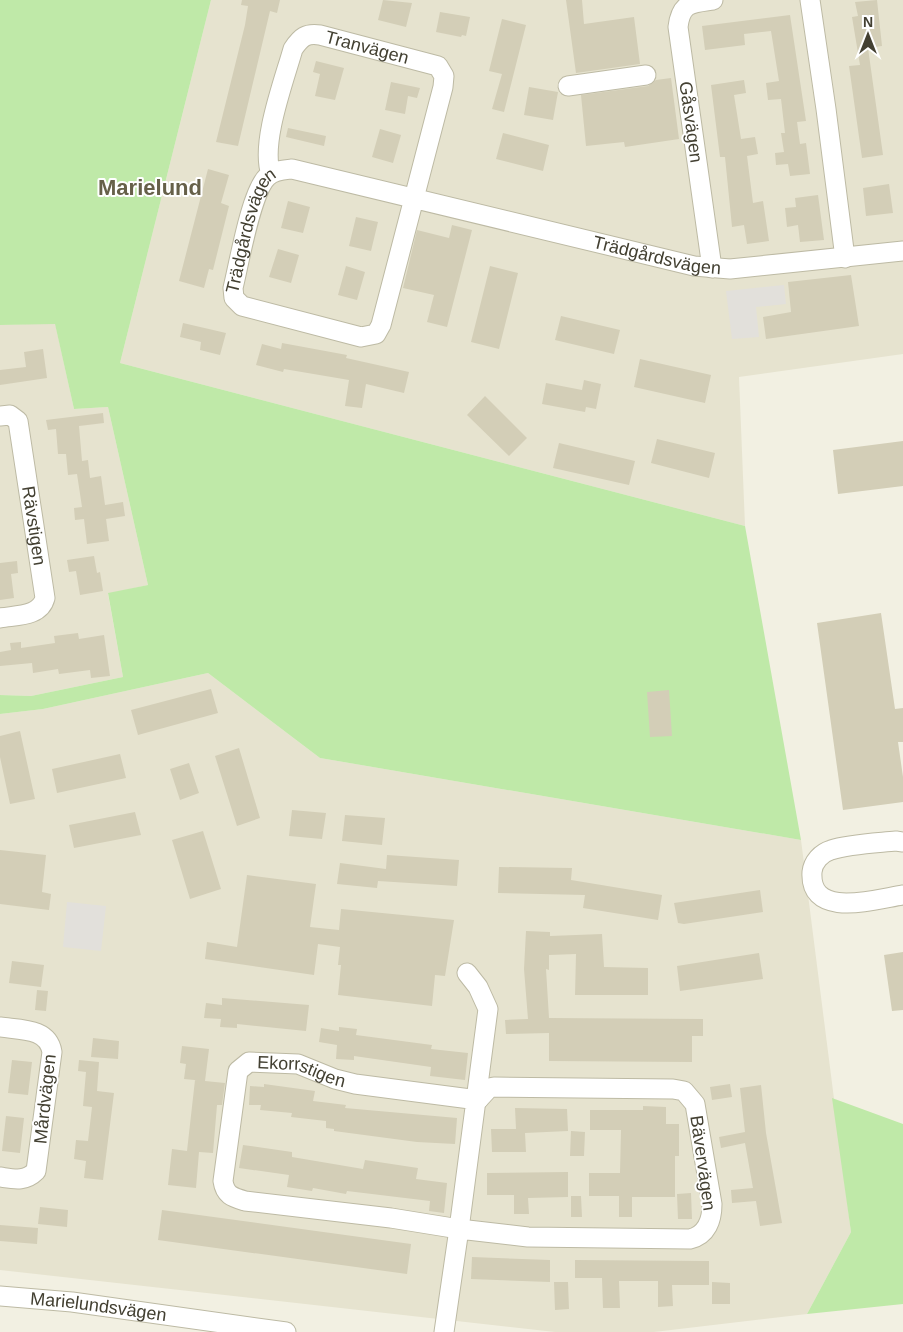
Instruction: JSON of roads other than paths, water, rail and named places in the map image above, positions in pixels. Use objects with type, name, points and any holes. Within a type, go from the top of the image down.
[{"type":"street","name":"Gåsvägen","points":[[712,268],[678,26],[679,15],[687,5],[713,0]]},
{"type":"street","points":[[810,0],[845,258]]},
{"type":"street","name":"Tranvägen","points":[[271,174],[268,166],[267,147],[293,48],[301,38],[310,34],[320,35],[433,63],[444,76],[414,200]]},
{"type":"street","points":[[568,86],[646,75]]},
{"type":"street","name":"Trädgårdsvägen","points":[[414,200],[381,325],[376,334],[362,337],[242,306],[234,298],[233,288],[258,191],[267,176],[279,170],[292,169],[414,200],[694,266],[730,269],[903,251]]},
{"type":"street","name":"Rävstigen","points":[[0,416],[10,415],[18,420],[45,598],[43,606],[36,611],[0,618]]},
{"type":"street","points":[[903,842],[896,841],[831,850],[818,858],[812,868],[812,879],[818,894],[829,902],[841,904],[903,894]]},
{"type":"street","points":[[444,1332],[478,1100],[488,1009],[478,987],[467,973]]},
{"type":"street","name":"Mårdvägen","points":[[0,1027],[43,1034],[51,1042],[52,1052],[36,1172],[30,1178],[20,1180],[0,1177]]},
{"type":"street","name":"Ekorrstigen","points":[[460,1229],[392,1218],[245,1201],[230,1197],[224,1190],[223,1181],[233,1101],[238,1071],[245,1064],[254,1061],[298,1064],[335,1079],[355,1084],[478,1100]]},
{"type":"street","name":"Bävervägen","points":[[460,1229],[528,1237],[690,1239],[706,1230],[712,1218],[712,1204],[695,1104],[684,1091],[673,1089],[494,1087],[488,1088],[478,1100]]},
{"type":"street","name":"Marielundsvägen","points":[[0,1296],[81,1304],[286,1332]]},
{"type":"district","name":"Marielund","points":[[150,187]]}]
